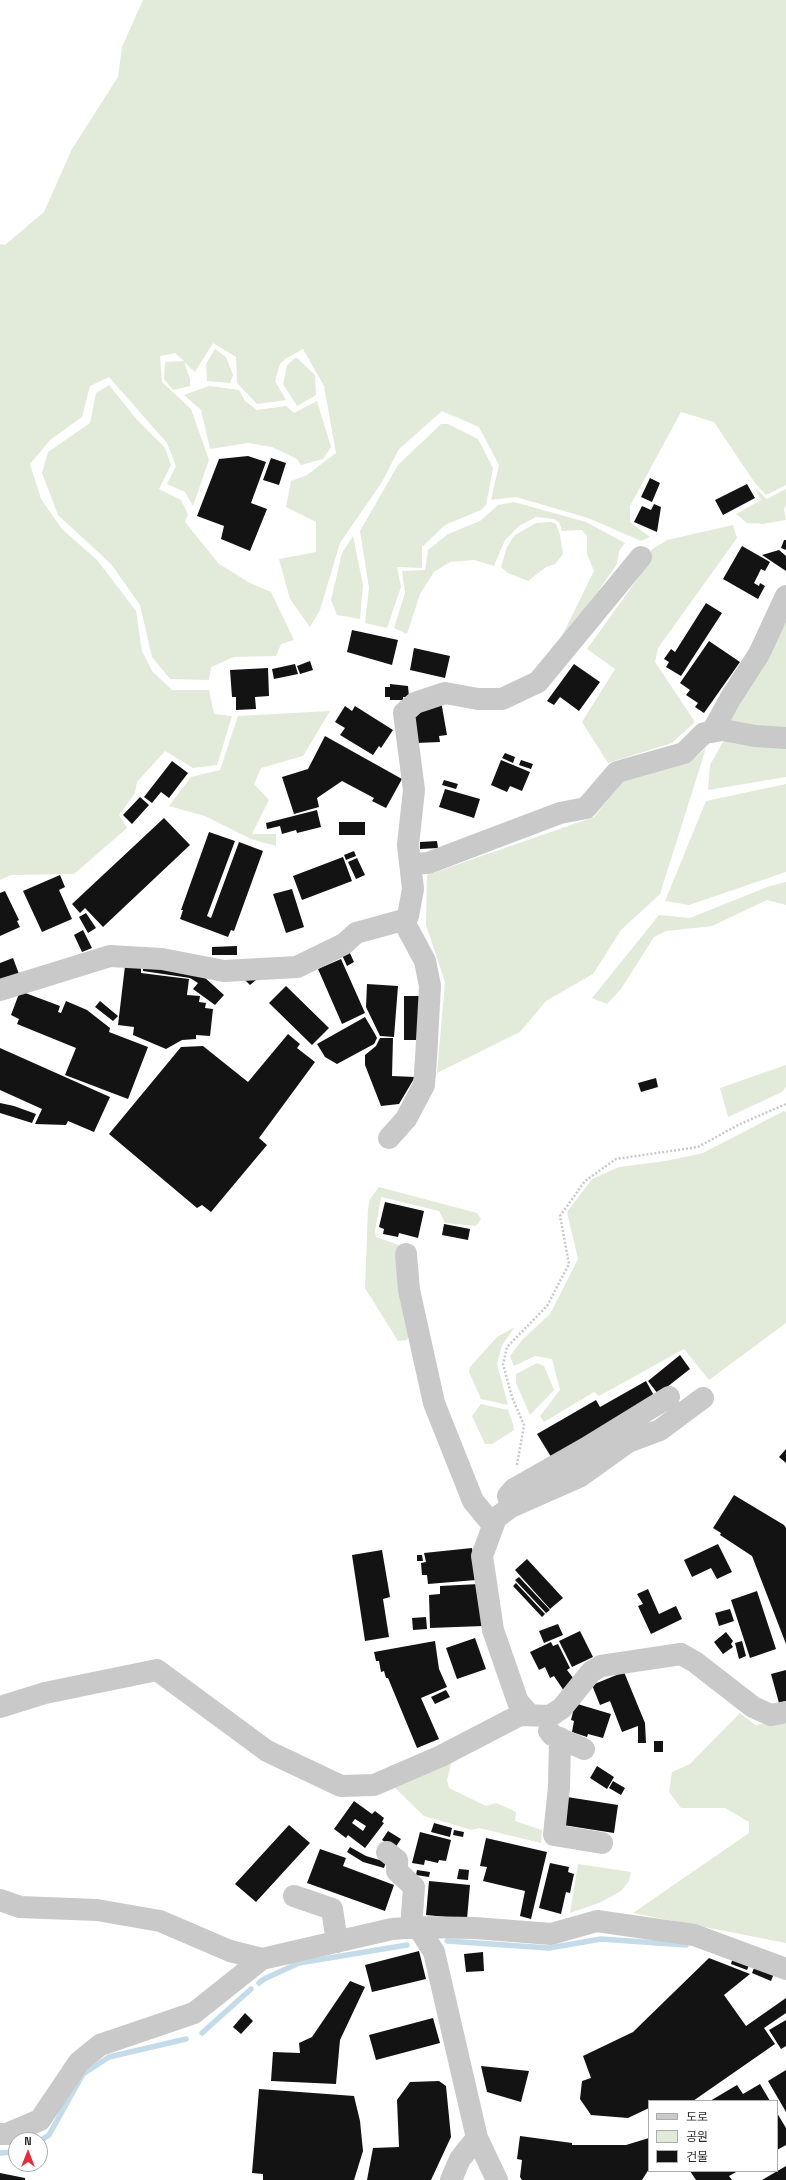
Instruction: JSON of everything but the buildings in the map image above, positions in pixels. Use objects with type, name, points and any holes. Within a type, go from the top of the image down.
[{"type":"street","points":[[0,990],[110,956],[162,959],[224,971],[297,967],[334,950],[344,944],[356,933],[403,920],[408,916],[413,889],[408,845],[414,790],[404,713],[415,703],[445,693],[478,699],[502,699],[538,682],[641,557]]},
{"type":"street","points":[[712,732],[730,699],[759,654],[786,596]]},
{"type":"street","points":[[410,864],[428,862],[560,813],[586,808],[617,772],[684,753],[704,733],[722,730],[755,736],[786,738]]},
{"type":"street","points":[[389,1138],[406,1119],[424,1085],[426,1058],[430,986],[425,961],[403,920]]},
{"type":"street","points":[[406,1254],[409,1290],[434,1403],[472,1501],[492,1524]]},
{"type":"street","points":[[584,1750],[552,1734],[518,1702],[493,1630],[482,1556],[492,1524],[513,1498],[586,1448],[669,1397]]},
{"type":"street","points":[[513,1498],[579,1478],[628,1442],[660,1430],[703,1398]]},
{"type":"street","points":[[0,1707],[45,1693],[157,1670],[267,1751],[341,1786],[374,1785],[441,1756],[520,1715],[550,1716],[562,1708],[592,1672],[601,1666],[681,1654],[696,1662],[753,1707],[771,1715],[786,1712]]},
{"type":"street","points":[[560,1738],[559,1787],[554,1835],[602,1843]]},
{"type":"street","points":[[387,1852],[397,1860],[397,1871],[414,1887],[414,1928],[434,1952],[477,2138],[497,2180]]},
{"type":"street","points":[[294,1896],[332,1909],[337,1942]]},
{"type":"street","points":[[0,1900],[20,1908],[97,1910],[160,1921],[230,1951],[262,1959]]},
{"type":"street","points":[[0,2134],[7,2134],[40,2120],[79,2062],[100,2045],[194,2013],[262,1959],[392,1929],[475,1928],[551,1934],[597,1921],[694,1935],[785,1968]]},
{"type":"street","points":[[451,2180],[460,2159],[477,2138]]},
{"type":"path","points":[[513,1498],[524,1425],[512,1397],[503,1364],[507,1347],[547,1306],[569,1264],[560,1216],[585,1181],[616,1159],[698,1147],[738,1125],[786,1104]]},
{"type":"green space","points":[[143,0],[786,0],[786,485],[766,495],[755,483],[714,422],[681,412],[630,506],[630,522],[650,537],[641,541],[588,518],[516,497],[491,500],[499,465],[479,427],[442,411],[399,449],[382,482],[340,543],[320,610],[310,627],[290,599],[279,559],[316,552],[316,522],[286,507],[291,481],[307,475],[336,453],[324,386],[303,349],[285,359],[280,364],[275,381],[286,400],[257,404],[237,383],[236,357],[213,343],[195,372],[184,362],[190,379],[190,386],[173,390],[164,379],[165,362],[184,361],[175,353],[160,356],[162,382],[191,409],[209,460],[193,506],[185,492],[167,484],[176,466],[167,443],[109,377],[90,386],[82,417],[50,440],[30,464],[41,499],[62,529],[97,560],[136,611],[142,651],[152,671],[172,690],[209,690],[214,714],[232,716],[217,765],[193,768],[165,751],[137,782],[135,793],[119,815],[127,828],[74,874],[11,875],[0,880],[0,244],[5,245],[44,212],[72,149],[118,77],[122,47]]},
{"type":"green space","points":[[215,349],[226,357],[233,375],[230,383],[207,381],[206,364]]},
{"type":"green space","points":[[296,357],[315,375],[316,395],[297,406],[283,384],[287,365]]},
{"type":"green space","points":[[109,385],[138,421],[165,448],[171,465],[159,489],[181,500],[188,514],[185,522],[219,564],[250,583],[271,592],[294,640],[281,644],[276,656],[234,657],[211,667],[209,680],[170,679],[152,657],[140,605],[111,564],[58,515],[42,473],[48,452],[90,423],[96,393]]},
{"type":"green space","points":[[209,386],[239,390],[245,401],[257,410],[286,406],[294,413],[317,401],[331,447],[323,459],[301,465],[297,459],[272,447],[248,443],[210,449],[201,410],[184,395]]},
{"type":"green space","points":[[441,424],[448,424],[478,439],[493,468],[486,505],[481,510],[445,525],[422,547],[422,568],[397,567],[401,587],[387,628],[365,623],[369,588],[360,531],[398,465]]},
{"type":"green space","points":[[755,488],[767,499],[786,489],[786,505],[784,509],[786,520],[763,524],[747,523],[736,514],[761,500]]},
{"type":"green space","points":[[514,502],[586,522],[625,543],[619,551],[617,564],[563,642],[561,638],[594,571],[587,554],[587,536],[582,530],[562,531],[559,522],[554,519],[536,517],[519,526],[505,540],[494,566],[474,560],[450,562],[434,572],[420,594],[407,634],[394,628],[405,593],[402,571],[425,570],[428,550],[448,534],[480,521],[498,505]]},
{"type":"green space","points":[[551,522],[556,524],[560,535],[563,554],[555,564],[546,567],[528,581],[508,573],[501,567],[507,547],[515,535],[536,523]]},
{"type":"green space","points":[[733,525],[737,538],[658,648],[655,662],[695,722],[672,743],[608,763],[582,722],[615,669],[587,649],[651,560],[651,550],[667,540]]},
{"type":"green space","points":[[353,536],[363,585],[360,619],[337,615],[331,600],[342,553]]},
{"type":"green space","points":[[786,622],[786,728],[748,726],[726,720]]},
{"type":"green space","points":[[330,711],[303,756],[261,768],[254,784],[269,800],[252,834],[276,834],[276,846],[251,839],[205,816],[169,806],[191,777],[220,770],[238,716]]},
{"type":"green space","points":[[724,740],[786,747],[786,777],[708,790],[710,765]]},
{"type":"green space","points":[[706,748],[660,894],[621,930],[593,974],[546,1001],[520,1032],[437,1073],[445,982],[426,925],[427,875],[594,817],[623,781],[691,761]]},
{"type":"green space","points":[[786,784],[786,872],[689,905],[665,901],[706,801]]},
{"type":"green space","points":[[786,882],[786,905],[767,900],[712,926],[666,931],[654,937],[621,989],[607,1004],[592,998],[659,915],[690,918],[770,886]]},
{"type":"green space","points":[[786,1065],[786,1087],[782,1092],[728,1117],[720,1088]]},
{"type":"green space","points":[[784,1111],[786,1112],[786,1323],[709,1380],[684,1349],[599,1396],[594,1392],[544,1422],[540,1416],[560,1390],[552,1359],[535,1356],[514,1366],[510,1356],[522,1340],[550,1314],[578,1259],[567,1212],[592,1179],[619,1167],[666,1161],[703,1153]]},
{"type":"green space","points":[[379,1187],[477,1213],[481,1219],[476,1226],[445,1223],[439,1211],[381,1197],[375,1231],[376,1237],[399,1245],[397,1267],[410,1332],[407,1340],[398,1341],[365,1288],[368,1209],[370,1199]]},
{"type":"green space","points":[[515,1327],[502,1345],[497,1364],[508,1405],[481,1399],[469,1372],[470,1367],[497,1337]]},
{"type":"green space","points":[[537,1363],[544,1366],[554,1390],[530,1415],[516,1383],[516,1374]]},
{"type":"green space","points":[[481,1404],[508,1410],[514,1430],[492,1444],[485,1444],[472,1416]]},
{"type":"green space","points":[[740,1713],[755,1725],[786,1721],[786,1943],[633,1913],[749,1833],[749,1822],[725,1808],[681,1808],[669,1792],[672,1772],[690,1764]]},
{"type":"green space","points":[[452,1760],[447,1780],[449,1788],[486,1806],[496,1803],[516,1812],[515,1821],[542,1830],[541,1843],[479,1828],[472,1830],[424,1816],[394,1787]]},
{"type":"green space","points":[[578,1864],[631,1872],[629,1881],[621,1891],[599,1903],[570,1913]]},
{"type":"waterway","points":[[447,1941],[549,1948],[601,1939],[686,1945]]},
{"type":"waterway","points":[[259,1983],[264,1979],[299,1963],[407,1945]]},
{"type":"waterway","points":[[202,2033],[251,1989]]},
{"type":"waterway","points":[[48,2136],[83,2074],[109,2057],[186,2039]]},
{"type":"waterway","points":[[0,2153],[8,2152]]}]
